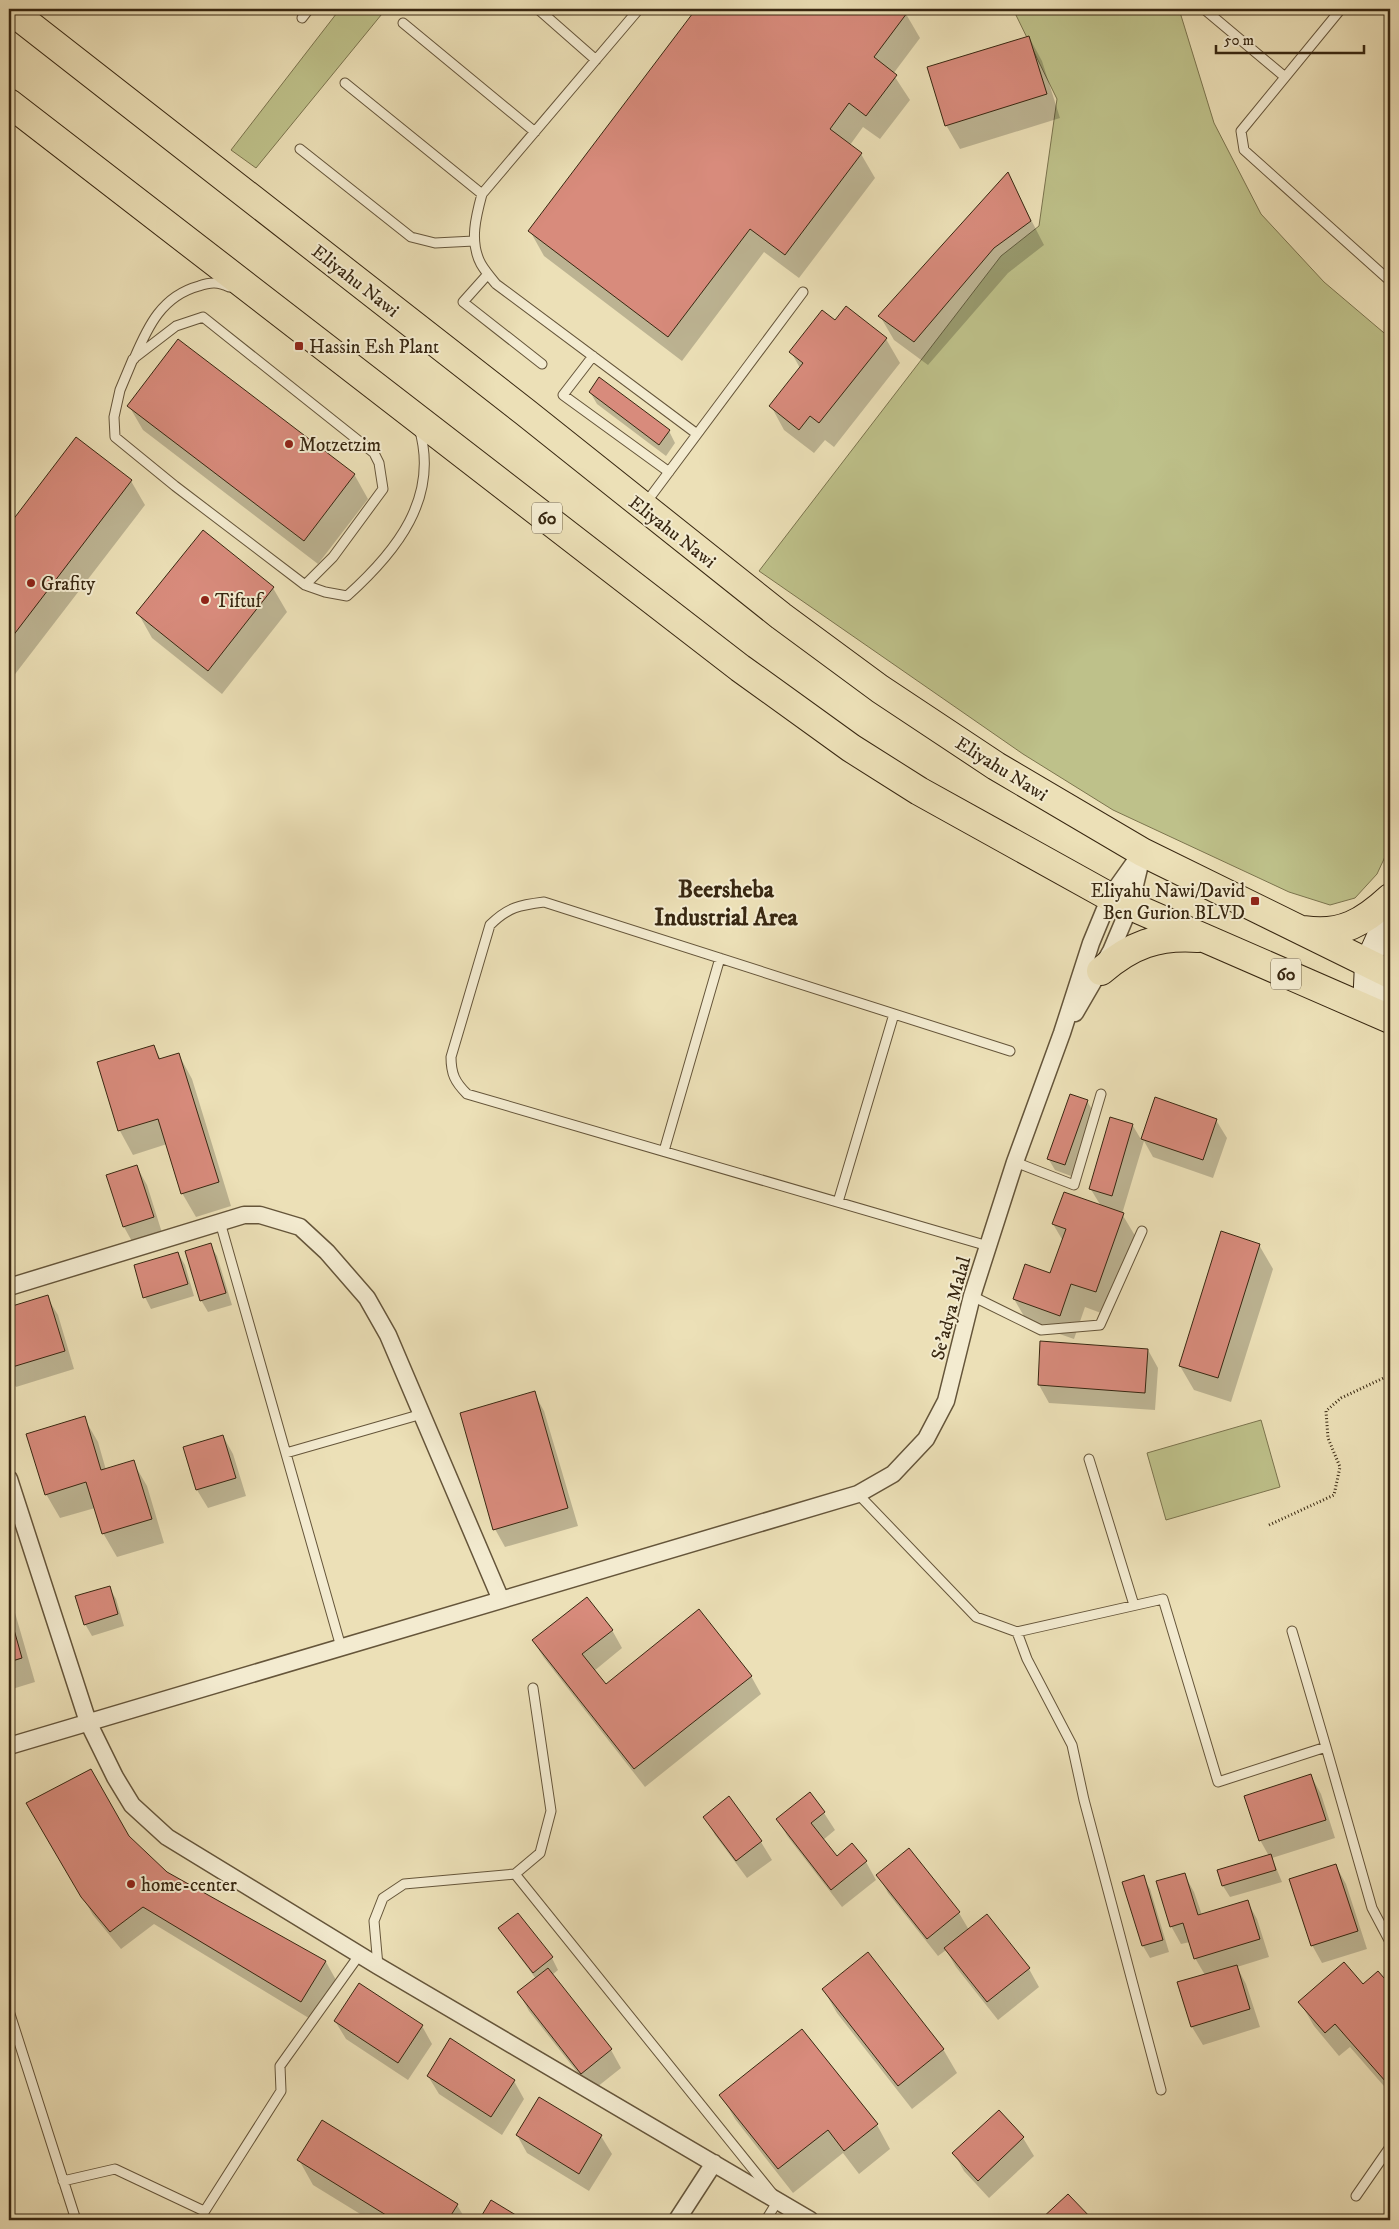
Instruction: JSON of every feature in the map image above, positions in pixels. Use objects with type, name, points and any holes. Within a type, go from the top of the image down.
[{"type":"highway","name":"Eliyahu Nawi","points":[[9,9],[525,412],[781,616],[880,689],[996,766],[1142,852],[1379,968]]},
{"type":"highway","name":"60","points":[[9,103],[740,668],[851,748],[918,791],[1120,902],[1207,938],[1390,1019]]},
{"type":"highway","points":[[1301,930],[1319,932],[1347,928],[1372,914],[1390,898]]},
{"type":"highway","points":[[1101,971],[1127,950],[1143,944],[1176,937],[1207,938]]},
{"type":"main road","points":[[1366,1009],[1379,968],[1390,912]]},
{"type":"main road","points":[[1366,1009],[1390,985]]},
{"type":"street","name":"Se'adya Malal","points":[[1062,1033],[1101,971],[1120,902],[1142,852]]},
{"type":"street","name":"Se'adya Malal","points":[[9,1746],[858,1494],[893,1474],[926,1440],[946,1401],[972,1296],[1015,1162],[1062,1033],[1091,943],[1120,902]]},
{"type":"street","points":[[9,1287],[244,1215],[260,1215],[300,1227],[327,1252],[367,1298],[388,1335],[501,1600]]},
{"type":"street","points":[[9,1479],[88,1722],[114,1777],[132,1805],[166,1837],[378,1966],[714,2163],[780,2205],[810,2220]]},
{"type":"street","points":[[677,2220],[714,2163]]},
{"type":"lane","points":[[302,18],[308,9]]},
{"type":"lane","points":[[538,9],[596,60]]},
{"type":"lane","points":[[639,9],[482,194],[475,218],[474,241],[481,264],[496,284],[697,434]]},
{"type":"lane","points":[[1204,9],[1285,77]]},
{"type":"lane","points":[[1341,9],[1241,130],[1244,150],[1390,281]]},
{"type":"lane","points":[[402,23],[535,132]]},
{"type":"lane","points":[[345,83],[482,194]]},
{"type":"lane","points":[[300,149],[411,237],[434,243],[474,241]]},
{"type":"lane","points":[[488,274],[464,302],[542,364]]},
{"type":"lane","points":[[299,327],[219,282],[188,289],[171,299],[157,312],[120,390],[114,417],[115,437],[174,486],[305,585],[325,592],[347,596],[374,572],[412,518],[424,484],[421,435],[415,416]]},
{"type":"lane","points":[[643,507],[803,292]]},
{"type":"lane","points":[[134,359],[176,326],[203,317],[374,453],[379,463],[383,489],[333,557],[305,585]]},
{"type":"lane","points":[[594,356],[563,395],[669,472]]},
{"type":"lane","points":[[988,1246],[467,1094],[456,1083],[451,1070],[451,1057],[490,924],[501,913],[519,905],[544,902],[1010,1051]]},
{"type":"lane","points":[[664,1152],[720,958]]},
{"type":"lane","points":[[838,1202],[894,1014]]},
{"type":"lane","points":[[1015,1162],[1074,1185],[1101,1094]]},
{"type":"lane","points":[[220,1222],[341,1647]]},
{"type":"lane","points":[[972,1296],[1041,1330],[1100,1324],[1142,1231]]},
{"type":"lane","points":[[286,1453],[422,1414]]},
{"type":"lane","points":[[1089,1459],[1134,1605]]},
{"type":"lane","points":[[858,1494],[976,1617],[1017,1632],[1163,1599],[1218,1782],[1326,1747]]},
{"type":"lane","points":[[1292,1631],[1372,1908],[1390,1942]]},
{"type":"lane","points":[[1017,1632],[1027,1659],[1072,1745],[1084,1800],[1161,2090]]},
{"type":"lane","points":[[378,1966],[374,1921],[383,1898],[404,1884],[515,1874],[540,1853],[551,1811],[533,1688]]},
{"type":"lane","points":[[515,1874],[780,2205],[766,2220]]},
{"type":"lane","points":[[199,2220],[281,2091],[280,2066],[360,1954]]},
{"type":"lane","points":[[9,2011],[76,2220]]},
{"type":"lane","points":[[1356,2196],[1390,2147]]},
{"type":"lane","points":[[63,2181],[115,2169],[204,2211]]},
{"type":"path","points":[[1269,1525],[1334,1495],[1340,1467],[1328,1438],[1326,1411],[1341,1398],[1390,1375]]},
{"type":"green space","points":[[340,9],[386,9],[256,168],[231,150]]},
{"type":"green space","points":[[1013,9],[1179,9],[1214,123],[1261,214],[1324,282],[1390,338],[1390,846],[1377,874],[1355,898],[1330,905],[1289,892],[1113,810],[1023,754],[759,571],[1001,256],[1039,226],[1057,99]]},
{"type":"green space","points":[[1261,1420],[1280,1487],[1166,1520],[1147,1453]]},
{"type":"building","points":[[696,9],[902,9],[907,13],[874,57],[897,75],[866,116],[849,103],[830,129],[862,153],[785,255],[750,229],[668,337],[528,231]]},
{"type":"building","points":[[1029,36],[1047,94],[945,126],[927,67]]},
{"type":"building","points":[[1008,172],[1031,221],[994,248],[914,342],[878,316]]},
{"type":"building","points":[[846,306],[887,338],[819,423],[810,416],[799,430],[769,406],[803,363],[789,352],[822,310],[835,320]]},
{"type":"building","points":[[178,339],[355,474],[304,541],[127,406]]},
{"type":"building","points":[[599,377],[670,430],[659,445],[589,392]]},
{"type":"building","name":"Grafity","points":[[76,437],[132,480],[9,641],[9,525]]},
{"type":"building","name":"Tiftuf","points":[[203,530],[274,587],[208,671],[136,613]]},
{"type":"building","points":[[154,1045],[159,1059],[179,1053],[219,1182],[181,1194],[158,1119],[118,1131],[97,1062]]},
{"type":"building","points":[[1070,1094],[1088,1100],[1065,1165],[1047,1159]]},
{"type":"building","points":[[1155,1097],[1217,1119],[1203,1160],[1141,1139]]},
{"type":"building","points":[[1110,1117],[1133,1124],[1112,1196],[1089,1189]]},
{"type":"building","points":[[137,1165],[154,1217],[123,1227],[106,1175]]},
{"type":"building","points":[[1064,1192],[1124,1213],[1096,1292],[1071,1284],[1060,1316],[1013,1299],[1025,1264],[1050,1273],[1066,1229],[1052,1224]]},
{"type":"building","points":[[1221,1231],[1260,1244],[1218,1378],[1179,1366]]},
{"type":"building","points":[[211,1243],[226,1293],[200,1301],[185,1251]]},
{"type":"building","points":[[178,1252],[188,1284],[143,1298],[134,1265]]},
{"type":"building","points":[[48,1295],[65,1351],[9,1368],[9,1307]]},
{"type":"building","points":[[1040,1341],[1148,1349],[1145,1393],[1038,1385]]},
{"type":"building","points":[[535,1391],[568,1508],[493,1530],[460,1413]]},
{"type":"building","points":[[85,1416],[101,1470],[134,1460],[152,1519],[102,1534],[86,1482],[45,1495],[26,1434]]},
{"type":"building","points":[[223,1435],[236,1478],[196,1490],[183,1447]]},
{"type":"building","points":[[110,1586],[118,1614],[84,1625],[75,1596]]},
{"type":"building","points":[[587,1597],[613,1630],[582,1654],[606,1684],[699,1609],[752,1676],[634,1769],[532,1640]]},
{"type":"building","points":[[9,1612],[22,1658],[9,1662]]},
{"type":"building","name":"home-center","points":[[91,1769],[129,1836],[167,1872],[326,1961],[301,2002],[143,1907],[110,1932],[81,1897],[26,1803]]},
{"type":"building","points":[[1311,1774],[1326,1820],[1259,1841],[1244,1796]]},
{"type":"building","points":[[810,1792],[825,1812],[811,1823],[837,1856],[852,1843],[867,1861],[831,1890],[776,1819]]},
{"type":"building","points":[[729,1796],[762,1841],[736,1861],[703,1817]]},
{"type":"building","points":[[909,1848],[960,1912],[927,1939],[876,1875]]},
{"type":"building","points":[[1271,1854],[1276,1870],[1222,1886],[1217,1870]]},
{"type":"building","points":[[1336,1864],[1358,1931],[1311,1946],[1289,1879]]},
{"type":"building","points":[[1185,1873],[1198,1915],[1248,1900],[1260,1939],[1194,1959],[1183,1923],[1170,1927],[1156,1881]]},
{"type":"building","points":[[1144,1875],[1163,1940],[1142,1946],[1122,1882]]},
{"type":"building","points":[[518,1913],[553,1957],[533,1973],[498,1928]]},
{"type":"building","points":[[987,1914],[1030,1968],[987,2002],[944,1948]]},
{"type":"building","points":[[868,1952],[944,2049],[898,2086],[822,1989]]},
{"type":"building","points":[[1344,1962],[1363,1984],[1378,1971],[1390,1985],[1390,2011],[1386,2015],[1390,2020],[1390,2078],[1386,2082],[1335,2024],[1325,2033],[1298,2002]]},
{"type":"building","points":[[1237,1965],[1250,2009],[1191,2027],[1177,1982]]},
{"type":"building","points":[[548,1968],[612,2049],[581,2074],[517,1992]]},
{"type":"building","points":[[359,1983],[423,2025],[398,2063],[334,2021]]},
{"type":"building","points":[[802,2029],[878,2124],[844,2151],[828,2130],[778,2169],[719,2095]]},
{"type":"building","points":[[450,2038],[515,2080],[491,2117],[427,2076]]},
{"type":"building","points":[[539,2097],[602,2135],[579,2174],[516,2135]]},
{"type":"building","points":[[999,2110],[1024,2137],[978,2181],[952,2153]]},
{"type":"building","points":[[322,2120],[458,2204],[448,2220],[394,2220],[297,2160]]},
{"type":"building","points":[[1068,2194],[1093,2220],[1040,2220]]},
{"type":"building","points":[[491,2200],[524,2220],[479,2220]]},
{"type":"place","name":"Hassin Esh Plant","points":[[299,346]]},
{"type":"place","name":"Motzetzim","points":[[289,444]]},
{"type":"place","name":"Grafity","points":[[31,583]]},
{"type":"place","name":"Tiftuf","points":[[205,600]]},
{"type":"place","name":"Eliyahu Nawi/David Ben Gurion BLVD","points":[[1255,901]]},
{"type":"place","name":"home-center","points":[[131,1884]]},
{"type":"district","name":"Beersheba Industrial Area","points":[[726,903]]}]
